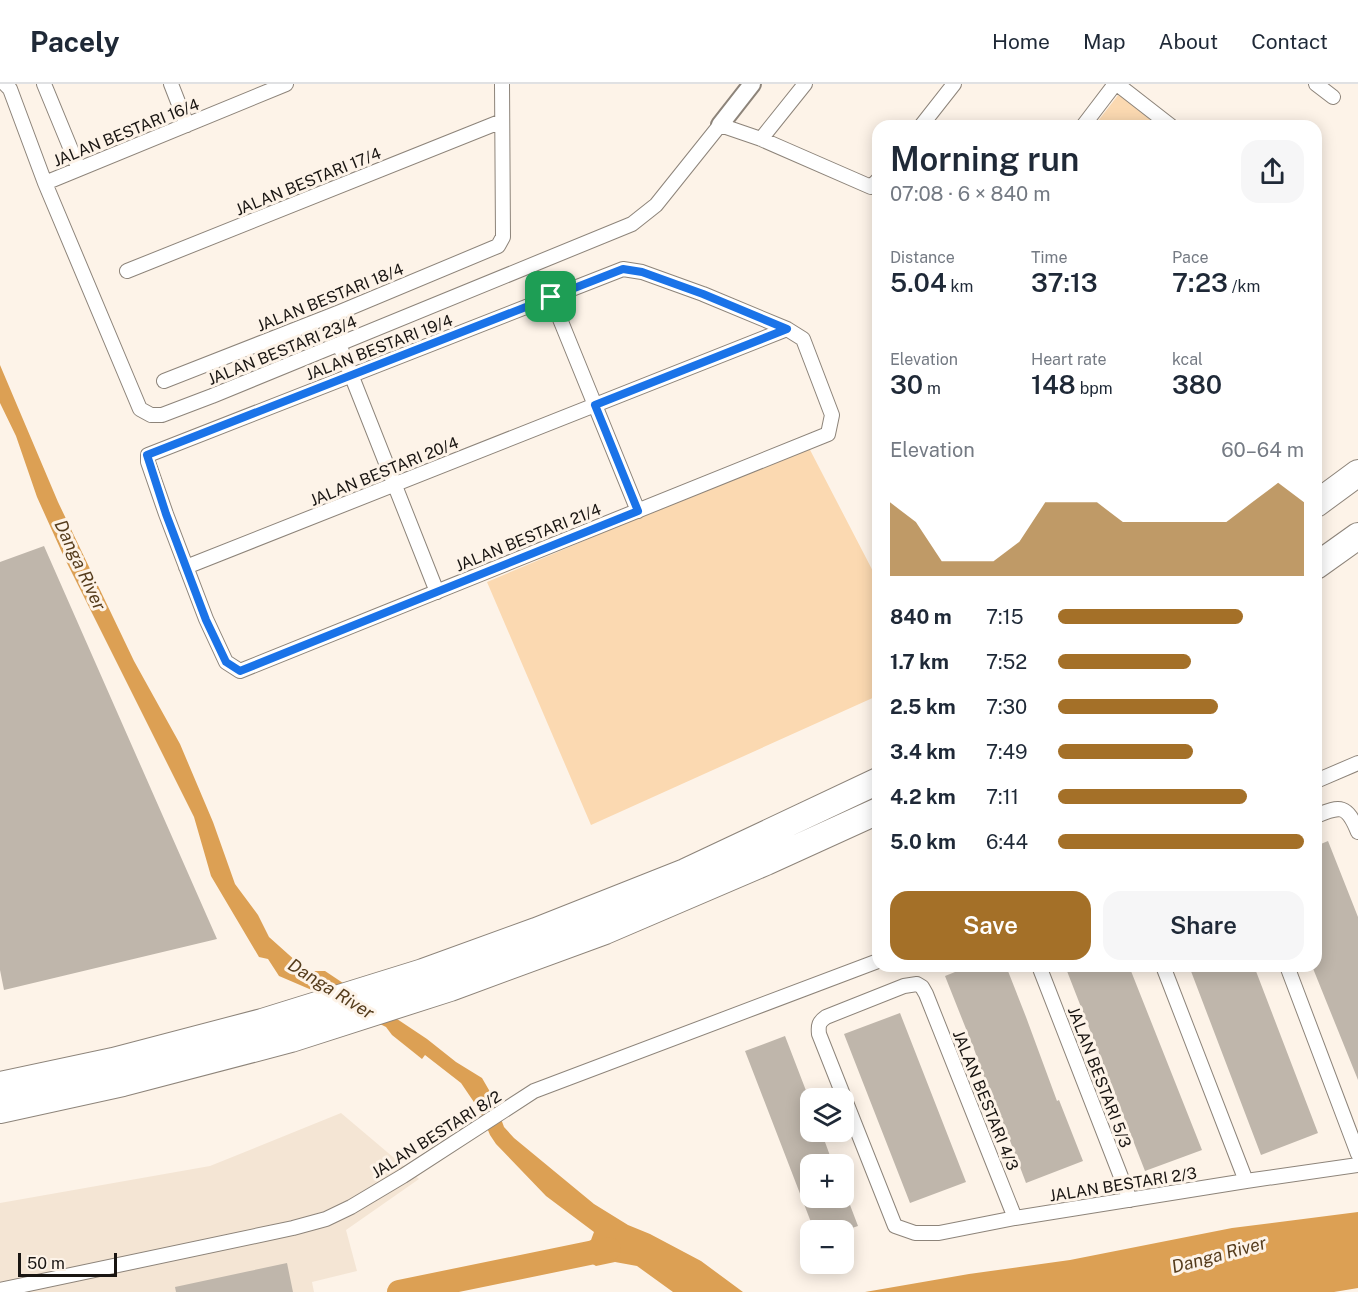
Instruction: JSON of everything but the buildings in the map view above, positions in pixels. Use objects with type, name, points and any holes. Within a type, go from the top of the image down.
[{"type":"highway","points":[[1322,500],[1358,473]]},
{"type":"highway","points":[[1322,562],[1358,536]]},
{"type":"highway","points":[[0,1085],[113,1061],[262,1022],[423,972],[536,931],[685,872],[872,783]]},
{"type":"highway","points":[[0,1110],[123,1083],[291,1040],[450,988],[604,931],[872,814]]},
{"type":"street","points":[[44,84],[79,169]]},
{"type":"street","points":[[171,84],[187,125]]},
{"type":"street","name":"JALAN BESTARI 16/4","points":[[45,183],[286,84]]},
{"type":"street","points":[[502,84],[502,121]]},
{"type":"street","points":[[752,84],[720,125],[872,183]]},
{"type":"street","points":[[761,139],[805,84]]},
{"type":"street","points":[[926,120],[954,84]]},
{"type":"street","points":[[1088,120],[1116,84],[1163,120]]},
{"type":"street","points":[[1316,84],[1333,97]]},
{"type":"street","name":"JALAN BESTARI 23/4","points":[[8,86],[45,183],[140,409],[151,415],[162,415],[632,224],[656,205],[720,125]]},
{"type":"street","name":"JALAN BESTARI 18/4","points":[[164,381],[340,312],[498,246],[503,237],[502,121]]},
{"type":"street","name":"JALAN BESTARI 17/4","points":[[127,271],[502,121]]},
{"type":"street","name":"JALAN BESTARI 19/4","points":[[186,567],[147,455],[623,269],[642,272],[703,294],[787,329]]},
{"type":"street","points":[[551,297],[638,511]]},
{"type":"street","name":"JALAN BESTARI 20/4","points":[[186,567],[787,329]]},
{"type":"street","name":"JALAN BESTARI 21/4","points":[[186,567],[206,620],[226,662],[240,671],[828,434],[832,415],[803,339],[787,329]]},
{"type":"street","points":[[339,344],[436,592]]},
{"type":"street","points":[[1322,778],[1358,763]]},
{"type":"street","points":[[1322,814],[1336,808],[1342,809],[1349,814],[1356,826]]},
{"type":"street","name":"JALAN BESTARI 8/2","points":[[0,1290],[326,1219],[351,1207],[423,1163],[534,1091],[872,963]]},
{"type":"street","name":"JALAN BESTARI 5/3","points":[[1041,972],[1130,1200]]},
{"type":"street","points":[[1165,972],[1246,1181]]},
{"type":"street","points":[[1289,972],[1358,1154]]},
{"type":"street","name":"JALAN BESTARI 4/3","points":[[895,1226],[819,1034],[818,1026],[820,1021],[826,1017],[904,986],[917,984],[926,994],[1015,1218]]},
{"type":"street","name":"JALAN BESTARI 2/3","points":[[895,1226],[915,1233],[939,1233],[1015,1218],[1358,1165]]},
{"type":"shaded area","points":[[1119,94],[1151,120],[1099,120]]},
{"type":"shaded area","points":[[808,446],[872,569],[872,698],[591,825],[487,582]]},
{"type":"shaded area","points":[[341,1113],[419,1179],[346,1230],[357,1271],[312,1282],[314,1292],[0,1292],[0,1203],[210,1166]]},
{"type":"water","name":"Danga River","points":[[0,365],[58,502],[134,661],[180,744],[213,822],[235,884],[258,915],[269,937],[307,971],[325,971],[482,1078],[493,1097],[504,1127],[514,1138],[594,1204],[628,1225],[701,1261],[743,1292],[673,1292],[637,1266],[615,1262],[596,1266],[586,1260],[579,1260],[576,1256],[576,1249],[591,1240],[594,1232],[546,1196],[496,1144],[480,1111],[461,1083],[425,1055],[422,1059],[392,1035],[386,1027],[279,976],[268,959],[259,957],[211,876],[194,817],[64,557],[37,497],[16,436],[0,403]]},
{"type":"water","name":"Danga River","points":[[1358,1212],[1358,1288],[1334,1292],[865,1292],[1070,1260],[1232,1228]]},
{"type":"waterway","points":[[399,1292],[609,1249]]},
{"type":"route","points":[[623,269],[642,272],[703,294],[787,329],[595,405],[638,511],[240,671],[226,662],[206,620],[166,514],[147,455],[551,297],[623,269]]}]
